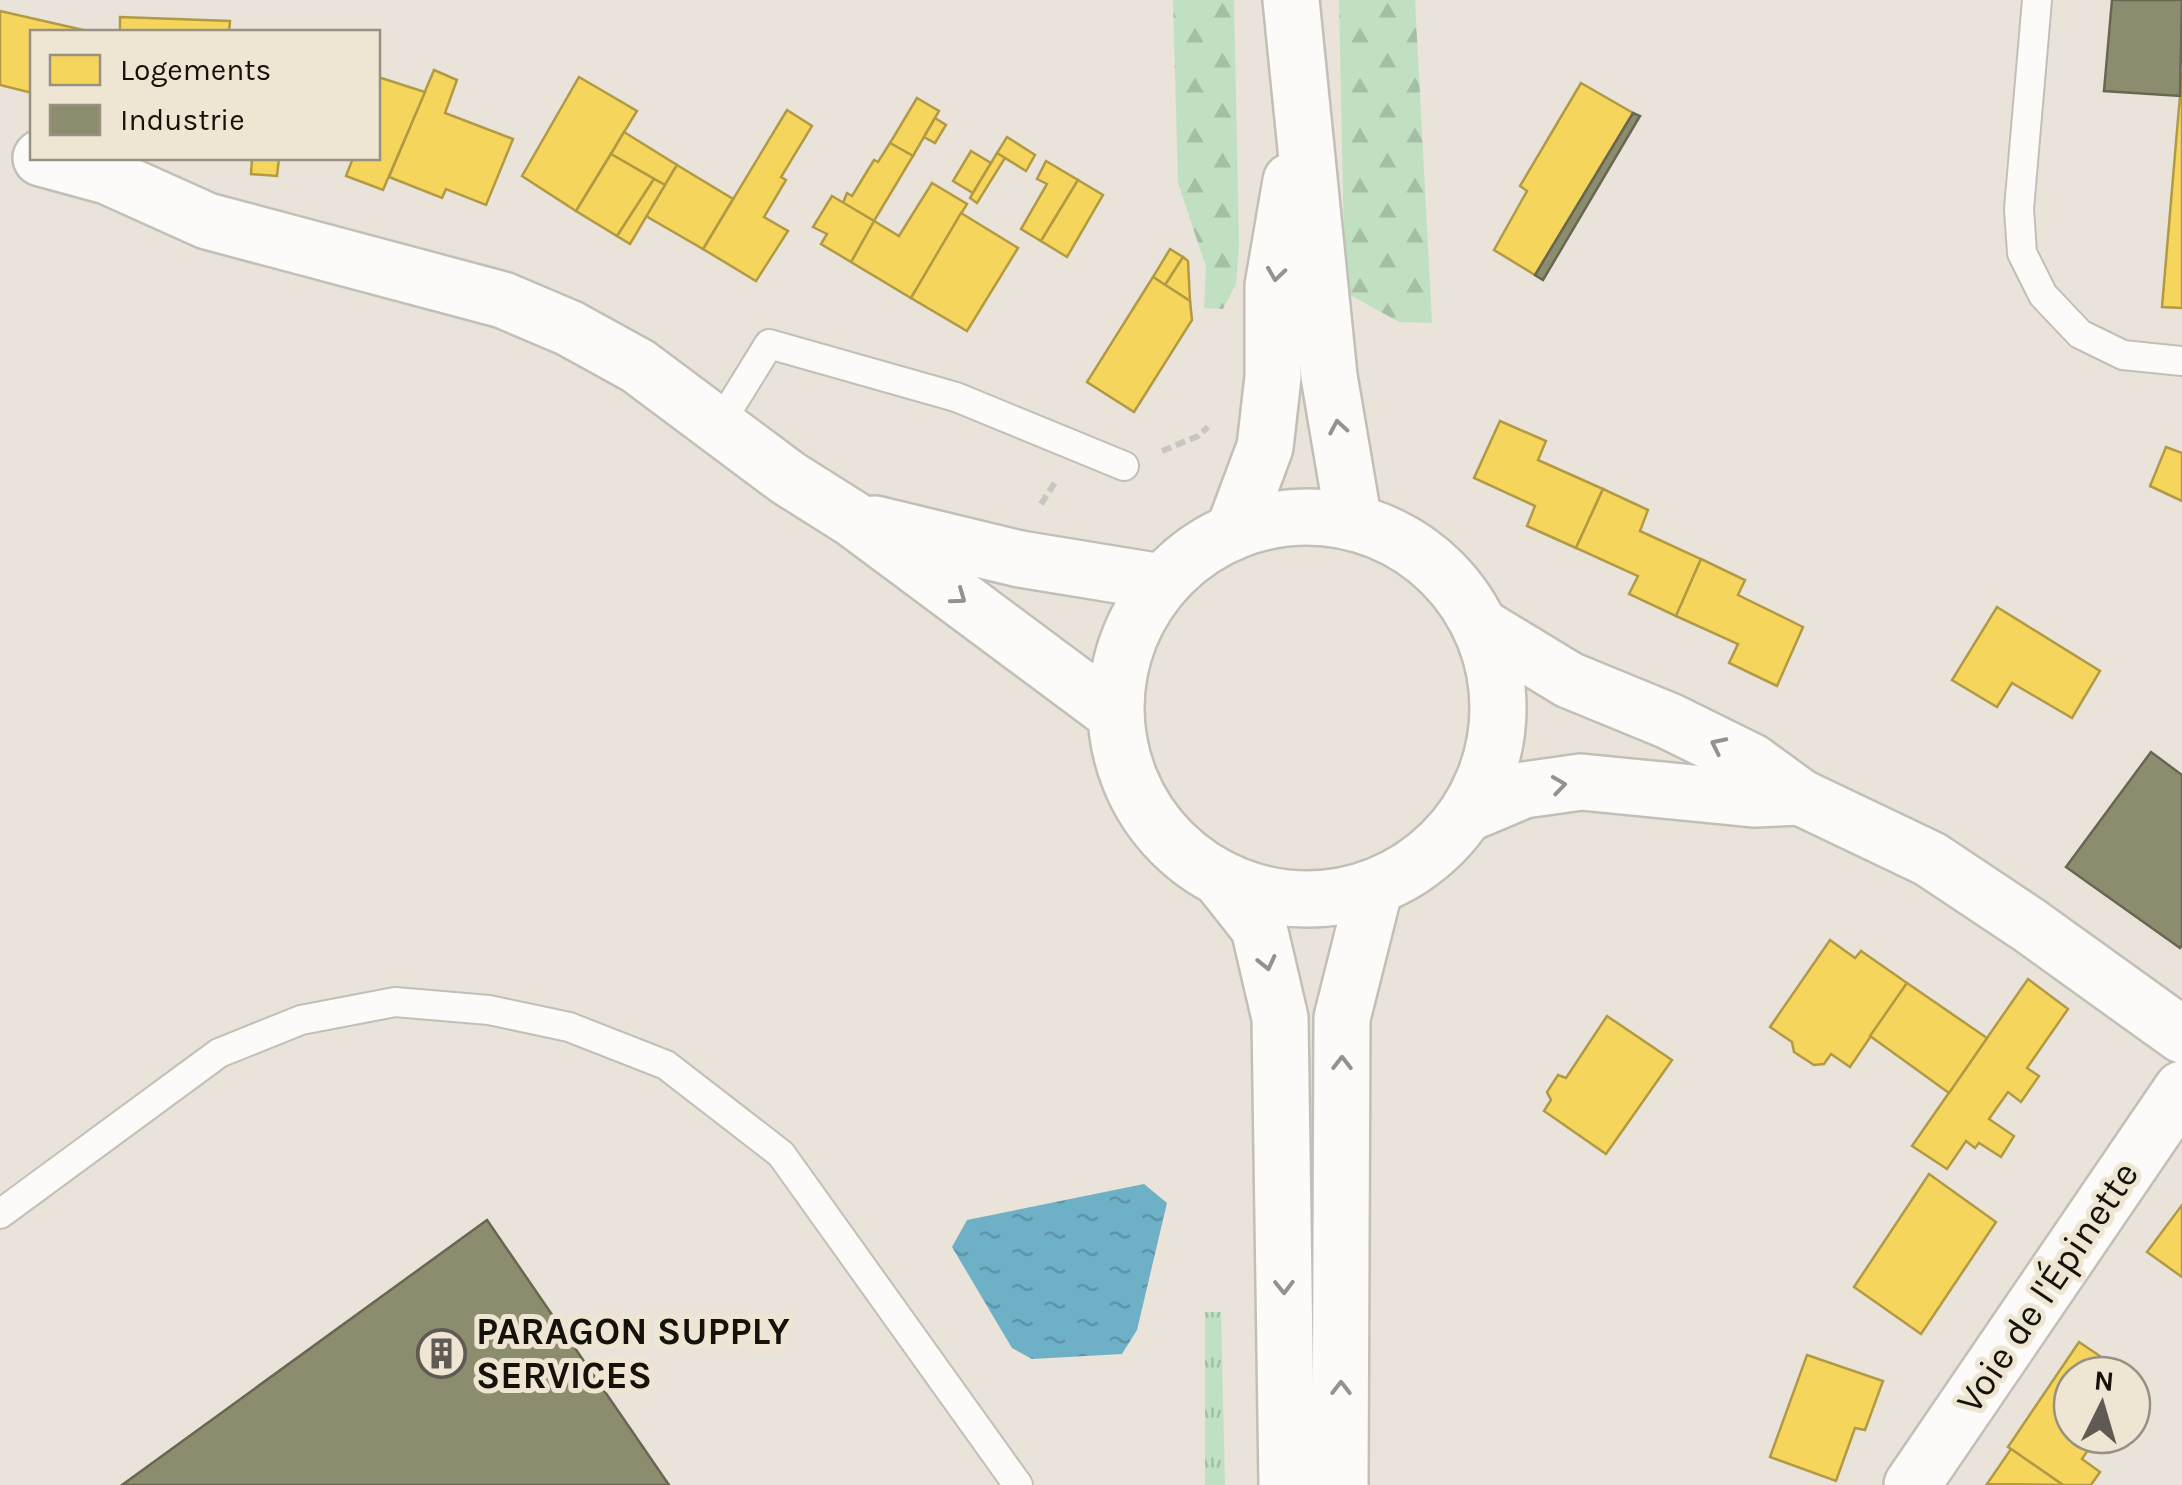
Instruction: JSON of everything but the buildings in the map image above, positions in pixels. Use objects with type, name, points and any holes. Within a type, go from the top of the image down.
[{"type":"main road","points":[[1291,0],[1329,376],[1354,523]]},
{"type":"main road","points":[[1234,530],[1266,446],[1273,377],[1274,286],[1302,109]]},
{"type":"main road","points":[[0,146],[30,154]]},
{"type":"main road","points":[[48,160],[106,176],[207,221],[503,300],[569,328],[638,366],[1115,714]]},
{"type":"main road","points":[[1313,516],[1354,523],[1386,533],[1428,560],[1463,597],[1480,626],[1494,663],[1496,741],[1485,779],[1467,814],[1442,845],[1410,870],[1375,888],[1344,896],[1313,900],[1251,892],[1186,858],[1157,828],[1134,793],[1120,754],[1115,714],[1118,673],[1126,640],[1162,582],[1195,552],[1234,530],[1273,520],[1313,516]]},
{"type":"main road","points":[[852,519],[1020,559],[1162,582]]},
{"type":"main road","points":[[1480,626],[1569,680],[1669,721],[1752,762],[1800,797],[1930,859],[2182,1035]]},
{"type":"main road","points":[[1467,814],[1524,790],[1581,782],[1754,799],[1800,797]]},
{"type":"main road","points":[[1222,880],[1259,928],[1280,1018],[1287,1485]]},
{"type":"main road","points":[[1340,1485],[1342,1018],[1375,888]]},
{"type":"main road","name":"Voie de l'Épinette","points":[[1912,1485],[2182,1090]]},
{"type":"lane","points":[[2037,0],[2018,210],[2022,252],[2042,295],[2080,334],[2123,356],[2182,361]]},
{"type":"lane","points":[[719,426],[769,344],[956,397],[1124,466]]},
{"type":"lane","points":[[0,1214],[219,1053],[301,1020],[395,1002],[489,1010],[569,1027],[666,1065],[781,1154],[1018,1485]]},
{"type":"green space","points":[[1173,0],[1234,0],[1239,247],[1236,284],[1223,309],[1204,308],[1206,267],[1178,183]]},
{"type":"green space","points":[[1339,0],[1415,0],[1432,323],[1399,322],[1345,292]]},
{"type":"green space","points":[[1205,1312],[1221,1312],[1225,1485],[1205,1485]]},
{"type":"water","points":[[1144,1184],[1167,1203],[1137,1330],[1122,1354],[1032,1359],[1012,1348],[952,1247],[967,1220]]},
{"type":"place","name":"PARAGON SUPPLY SERVICES","points":[[441,1353]]}]
